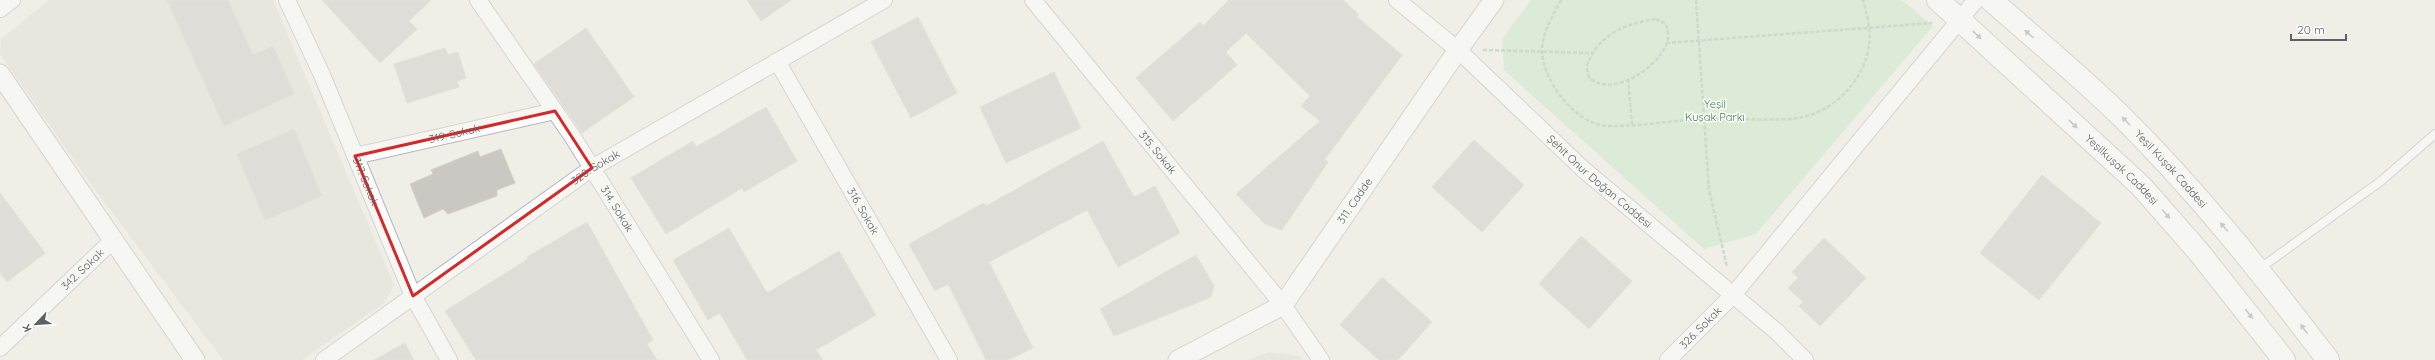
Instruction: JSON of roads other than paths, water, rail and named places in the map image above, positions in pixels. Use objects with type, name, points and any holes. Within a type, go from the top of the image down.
[{"type":"main road","name":"Yeşilkuşak Caddesi","points":[[1938,0],[2141,186],[2198,251],[2284,360]]},
{"type":"main road","name":"Yeşil Kuşak Caddesi","points":[[1991,0],[2124,119],[2190,189],[2259,269],[2328,360]]},
{"type":"street","points":[[0,10],[12,0]]},
{"type":"street","name":"317. Sokak","points":[[287,0],[355,156],[413,296],[448,360]]},
{"type":"street","name":"314. Sokak","points":[[478,0],[555,111],[592,168],[711,360]]},
{"type":"street","name":"320. Sokak","points":[[324,360],[592,168],[884,0]]},
{"type":"street","name":"315. Sokak","points":[[1033,0],[1283,305],[1320,360]]},
{"type":"street","name":"Şehit Onur Doğan Caddesi","points":[[1397,0],[1458,50],[1584,170],[1776,331],[1805,360]]},
{"type":"street","name":"311. Cadde","points":[[1178,360],[1283,305],[1494,0]]},
{"type":"street","name":"326. Sokak","points":[[1668,360],[1733,296],[1976,0]]},
{"type":"street","name":"316. Sokak","points":[[778,61],[949,360]]},
{"type":"street","points":[[0,74],[112,241],[195,360]]},
{"type":"street","name":"319. Sokak","points":[[355,156],[555,111]]},
{"type":"street","name":"342. Sokak","points":[[0,348],[112,241]]},
{"type":"lane","points":[[2259,269],[2381,181],[2435,134]]},
{"type":"park label","name":"Yeşil Kuşak Parkı","points":[[1715,110]]}]
